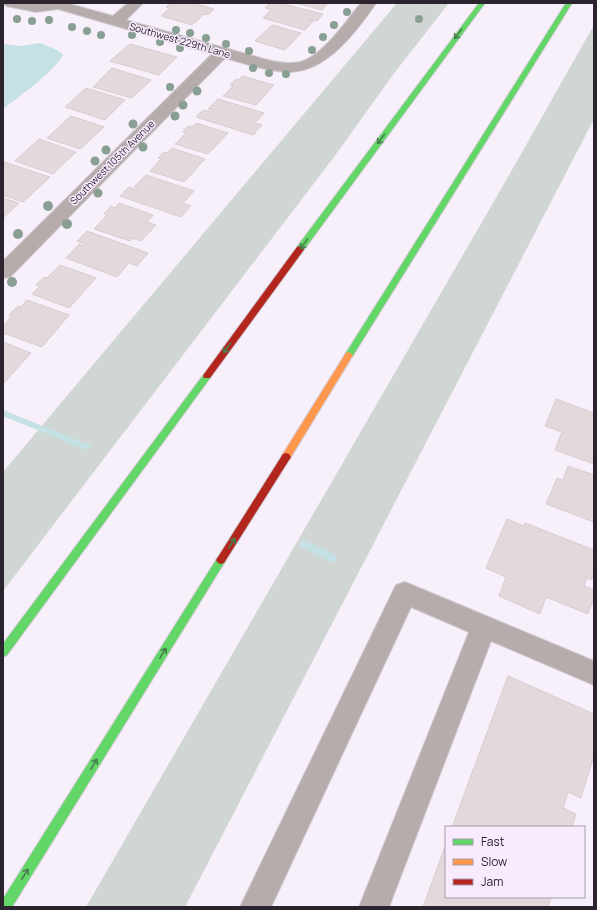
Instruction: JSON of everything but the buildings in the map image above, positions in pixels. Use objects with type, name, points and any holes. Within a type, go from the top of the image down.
[{"type":"highway","points":[[3,652],[482,3]]},
{"type":"highway","points":[[5,907],[569,3]]},
{"type":"street","name":"Southwest 229th Lane","points":[[11,3],[36,8],[57,4],[115,22],[276,66],[304,65],[318,59],[328,50],[369,3]]},
{"type":"street","points":[[115,22],[136,3]]},
{"type":"street","name":"Southwest 105th Avenue","points":[[5,268],[222,52]]},
{"type":"street","points":[[255,907],[405,593],[594,673]]},
{"type":"street","points":[[374,907],[484,626]]},
{"type":"shaded area","points":[[397,3],[449,3],[395,72],[334,157],[3,591],[3,472]]},
{"type":"shaded area","points":[[594,25],[594,119],[185,907],[86,907],[508,177]]},
{"type":"water","points":[[40,43],[63,54],[60,60],[46,75],[3,109],[3,44],[20,46]]},
{"type":"waterway","points":[[3,413],[87,447]]},
{"type":"waterway","points":[[304,544],[333,558]]},
{"type":"traffic: fast","points":[[300,249],[482,3]]},
{"type":"traffic: fast","points":[[349,355],[569,3]]},
{"type":"traffic: fast","points":[[3,652],[207,376]]},
{"type":"traffic: fast","points":[[5,907],[221,560]]},
{"type":"traffic: slow","points":[[286,457],[349,355]]},
{"type":"traffic: jam","points":[[207,376],[300,249]]},
{"type":"traffic: jam","points":[[221,560],[286,457]]}]
